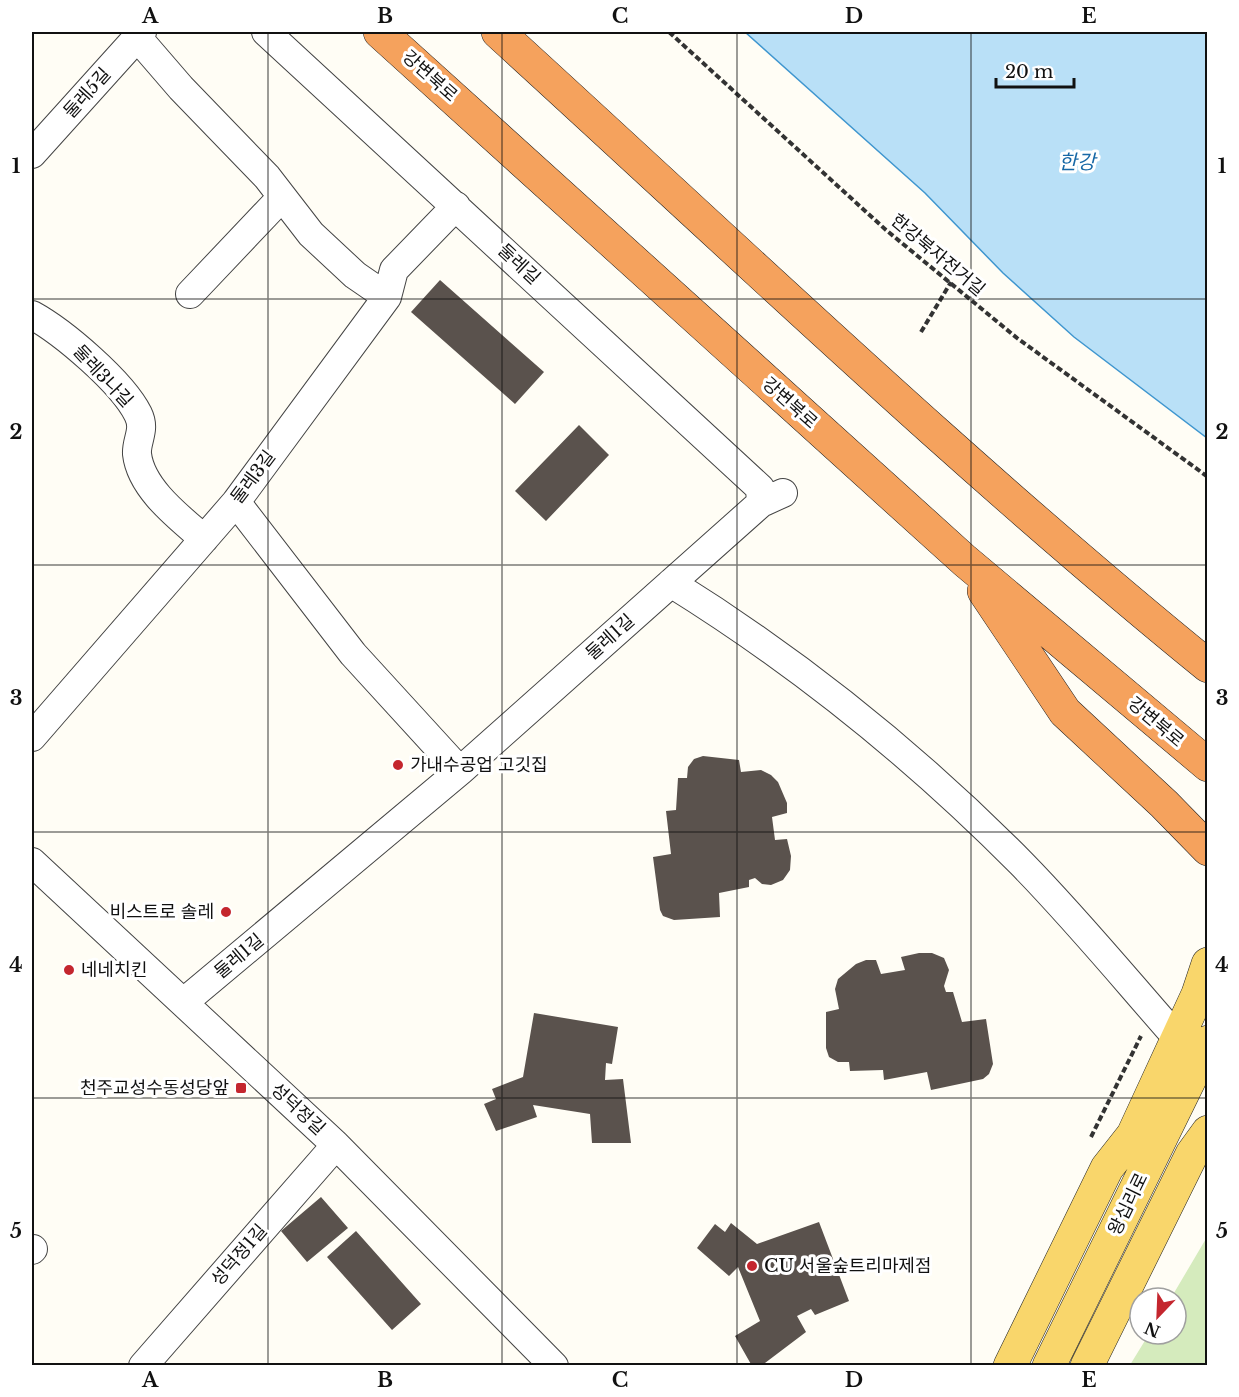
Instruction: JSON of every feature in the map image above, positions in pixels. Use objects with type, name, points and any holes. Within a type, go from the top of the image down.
[{"type":"highway","name":"강변북로","points":[[380,32],[964,560],[1208,765]]},
{"type":"highway","points":[[498,32],[912,410],[1116,590],[1208,666]]},
{"type":"highway","points":[[964,560],[1065,712],[1164,804],[1208,849]]},
{"type":"highway","points":[[1116,590],[1208,646]]},
{"type":"main road","points":[[1010,1365],[1107,1168],[1132,1135],[1193,1040],[1208,964]]},
{"type":"main road","name":"왕십리로","points":[[1049,1365],[1193,1040]]},
{"type":"main road","name":"왕십리로","points":[[1065,1365],[1208,1073]]},
{"type":"main road","points":[[1087,1365],[1192,1154],[1208,1132]]},
{"type":"street","name":"둘레길","points":[[266,32],[772,498]]},
{"type":"street","name":"둘레5길","points":[[32,154],[140,34]]},
{"type":"street","points":[[140,34],[182,88],[238,145],[311,234],[345,267],[387,297]]},
{"type":"street","points":[[190,294],[282,197]]},
{"type":"street","name":"둘레3길","points":[[32,737],[236,502],[387,297],[394,270],[456,206]]},
{"type":"street","name":"둘레3나길","points":[[32,315],[55,327],[118,387],[138,415],[142,435],[137,452],[140,468],[174,513],[204,539]]},
{"type":"street","name":"둘레1길","points":[[184,1002],[460,771],[772,498]]},
{"type":"street","points":[[236,502],[353,654],[460,771]]},
{"type":"street","points":[[671,584],[714,610],[824,689],[952,798],[1193,1040]]},
{"type":"street","name":"성덕정길","points":[[32,862],[336,1145],[554,1365]]},
{"type":"street","name":"성덕정1길","points":[[143,1365],[336,1145]]},
{"type":"path","name":"한강북자전거길","points":[[669,32],[886,230],[1017,338],[1208,477]]},
{"type":"path","points":[[921,332],[951,282]]},
{"type":"path","points":[[1088,1144],[1144,1029]]},
{"type":"green space","points":[[1207,1237],[1207,1365],[1130,1365],[1142,1346],[1188,1346],[1188,1286],[1178,1286]]},
{"type":"water","name":"한강","points":[[745,32],[1207,32],[1207,438],[1074,337],[1003,273],[925,193]]},
{"type":"building","points":[[440,280],[544,372],[515,404],[411,312]]},
{"type":"building","points":[[579,425],[609,455],[546,521],[515,491]]},
{"type":"building","points":[[703,756],[739,760],[741,772],[761,770],[778,782],[787,803],[787,813],[772,817],[775,840],[787,839],[791,856],[790,870],[783,880],[771,885],[762,884],[755,878],[749,880],[749,887],[719,893],[720,917],[674,920],[663,916],[660,910],[653,857],[671,854],[666,811],[676,810],[678,778],[687,778],[688,767],[694,759]]},
{"type":"building","points":[[932,953],[944,958],[949,970],[944,986],[946,992],[953,992],[962,1022],[986,1019],[993,1064],[989,1074],[983,1079],[931,1090],[927,1072],[884,1080],[883,1070],[850,1071],[849,1062],[838,1062],[829,1057],[826,1048],[826,1012],[839,1009],[835,989],[838,979],[856,964],[866,960],[876,960],[881,974],[905,970],[901,957]]},
{"type":"building","points":[[534,1013],[618,1027],[612,1064],[606,1063],[605,1080],[623,1079],[631,1143],[592,1143],[590,1114],[533,1105],[537,1117],[496,1131],[484,1104],[496,1099],[492,1089],[523,1077]]},
{"type":"building","points":[[321,1197],[348,1228],[307,1262],[281,1231]]},
{"type":"building","points":[[819,1222],[849,1301],[815,1315],[811,1309],[797,1316],[806,1332],[761,1366],[752,1366],[735,1336],[760,1321],[738,1267],[729,1276],[697,1248],[715,1224],[725,1232],[731,1223],[757,1244]]},
{"type":"building","points":[[356,1231],[421,1304],[392,1330],[327,1257]]},
{"type":"place","name":"가내수공업 고깃집","points":[[398,765]]},
{"type":"place","name":"비스트로 솔레","points":[[226,912]]},
{"type":"place","name":"네네치킨","points":[[69,970]]},
{"type":"place","name":"천주교성수동성당앞","points":[[241,1088]]},
{"type":"place","name":"CU 서울숲트리마제점","points":[[752,1266]]}]
